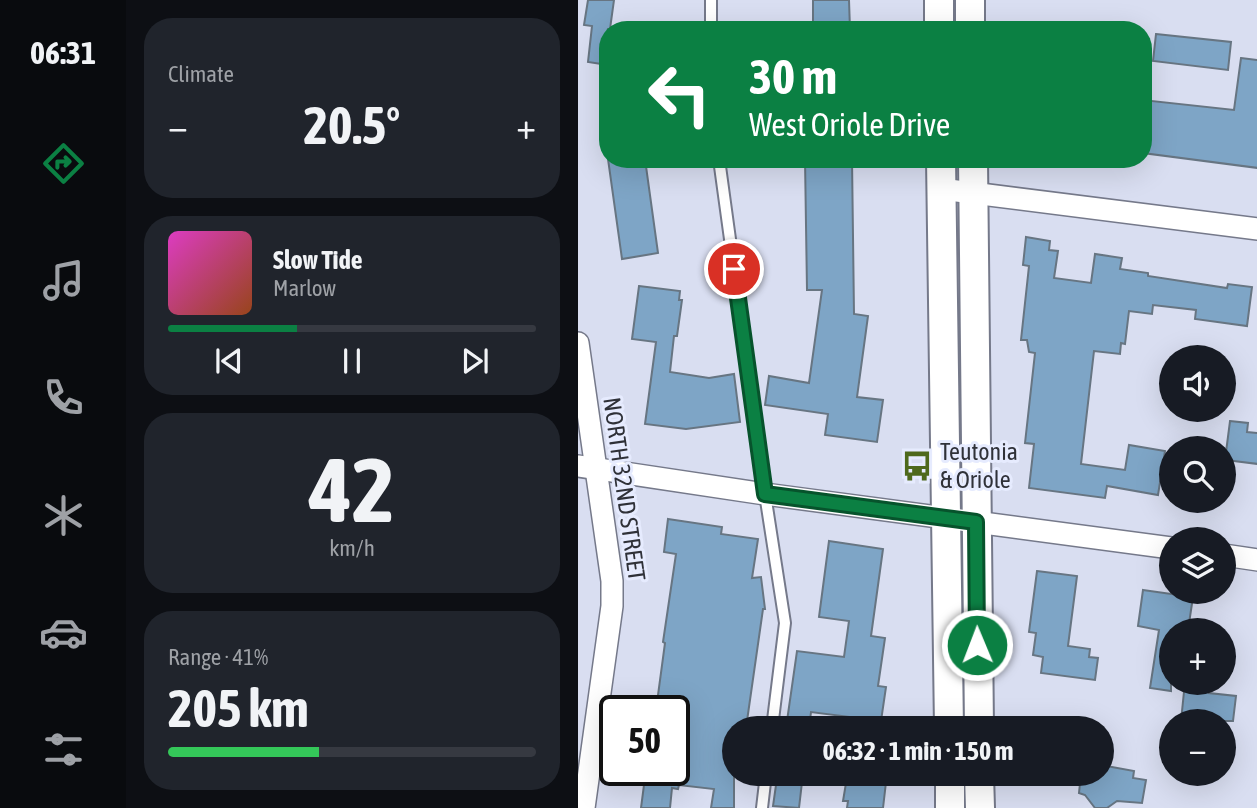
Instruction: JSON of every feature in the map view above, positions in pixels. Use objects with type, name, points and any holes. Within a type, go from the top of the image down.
[{"type":"main road","points":[[939,0],[939,21]]},
{"type":"main road","points":[[969,0],[970,21]]},
{"type":"main road","points":[[941,168],[949,716]]},
{"type":"main road","points":[[973,168],[979,716]]},
{"type":"main road","points":[[950,786],[950,808]]},
{"type":"main road","points":[[979,786],[980,808]]},
{"type":"street","points":[[941,189],[1258,229]]},
{"type":"street","name":"NORTH 32ND STREET","points":[[578,343],[587,467],[612,581],[612,606],[584,808]]},
{"type":"street","points":[[587,467],[765,494],[1159,546]]},
{"type":"street","points":[[1236,557],[1258,560]]},
{"type":"lane","points":[[710,0],[711,21]]},
{"type":"lane","points":[[720,168],[785,623],[773,716]]},
{"type":"lane","points":[[762,808],[765,786]]},
{"type":"building","points":[[588,0],[614,0],[611,21],[599,21],[599,64],[588,62],[592,26],[584,25]]},
{"type":"building","points":[[813,0],[849,0],[850,21],[813,21]]},
{"type":"building","points":[[1156,34],[1231,42],[1228,70],[1153,61]]},
{"type":"building","points":[[1241,58],[1258,60],[1258,168],[1152,154],[1152,101],[1234,110]]},
{"type":"building","points":[[609,168],[646,168],[658,253],[622,259]]},
{"type":"building","points":[[805,168],[852,168],[854,314],[868,316],[857,397],[883,400],[877,442],[825,435],[828,414],[765,405],[769,376],[809,383],[822,290],[807,290]]},
{"type":"building","points":[[1026,237],[1050,241],[1049,250],[1058,251],[1054,278],[1091,283],[1095,254],[1122,258],[1120,269],[1148,273],[1148,276],[1227,288],[1228,284],[1252,287],[1247,326],[1195,319],[1196,310],[1153,305],[1152,314],[1129,311],[1125,344],[1121,343],[1120,354],[1094,351],[1081,464],[1125,470],[1129,445],[1159,450],[1158,495],[1107,486],[1105,498],[1029,488],[1034,444],[1025,443],[1035,353],[1029,352],[1027,340],[1021,340],[1029,266],[1023,265]]},
{"type":"building","points":[[639,286],[680,291],[679,300],[682,300],[670,372],[709,378],[734,374],[740,422],[686,429],[645,424],[656,342],[632,339]]},
{"type":"building","points":[[1230,422],[1248,423],[1247,432],[1258,433],[1258,464],[1236,461],[1236,436],[1228,436]]},
{"type":"building","points":[[668,519],[722,527],[721,534],[758,539],[752,578],[761,577],[765,609],[748,716],[722,716],[722,786],[734,786],[734,808],[711,808],[714,789],[688,786],[690,786],[690,695],[658,695],[676,554],[664,552]]},
{"type":"building","points":[[829,541],[883,549],[871,636],[885,638],[878,686],[886,687],[882,716],[842,716],[811,712],[810,716],[788,716],[797,651],[844,657],[849,621],[819,617]]},
{"type":"building","points":[[1037,571],[1077,576],[1068,646],[1090,649],[1089,657],[1098,658],[1095,680],[1041,673],[1043,657],[1033,655],[1036,633],[1029,632]]},
{"type":"building","points":[[1143,590],[1159,592],[1159,604],[1192,604],[1190,618],[1159,618],[1159,630],[1138,626]]},
{"type":"building","points":[[1159,630],[1159,689],[1150,688]]},
{"type":"building","points":[[1184,695],[1236,696],[1234,709],[1182,709]]},
{"type":"building","points":[[1114,767],[1134,771],[1133,778],[1146,780],[1142,803],[1117,801],[1107,808],[1095,808],[1085,795],[1079,793],[1080,786],[1114,786]]},
{"type":"building","points":[[644,786],[679,786],[678,789],[672,788],[670,808],[641,808]]},
{"type":"building","points":[[776,786],[802,786],[799,808],[773,806]]},
{"type":"building","points":[[846,786],[886,786],[883,808],[847,808],[848,801],[843,801]]},
{"type":"place","name":"Teutonia & Oriole","points":[[917,466]]},
{"type":"route","points":[[734,269],[765,494],[976,522],[977,645]]}]
